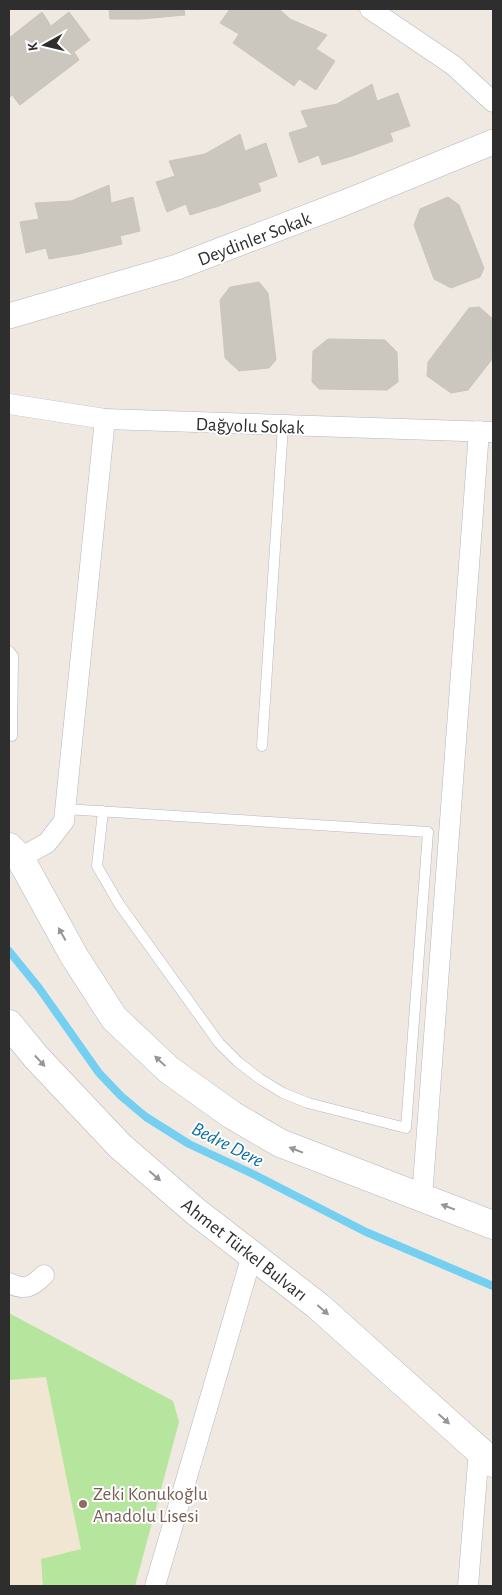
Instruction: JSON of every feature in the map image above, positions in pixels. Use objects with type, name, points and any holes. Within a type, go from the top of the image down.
[{"type":"main road","points":[[14,853],[74,956],[114,1018],[169,1070],[232,1115],[280,1143],[493,1225]]},
{"type":"main road","name":"Ahmet Türkel Bulvarı","points":[[9,1024],[36,1057],[120,1146],[195,1211],[318,1306],[486,1457]]},
{"type":"street","points":[[370,9],[454,65],[493,102]]},
{"type":"street","name":"Deydinler Sokak","points":[[9,316],[178,267],[344,203],[493,142]]},
{"type":"street","name":"Dağyolu Sokak","points":[[9,404],[105,419],[486,432]]},
{"type":"street","points":[[14,853],[47,844],[64,821],[105,419]]},
{"type":"street","points":[[422,1198],[486,432]]},
{"type":"street","points":[[155,1586],[252,1255]]},
{"type":"street","points":[[9,1283],[19,1288],[34,1285],[44,1275]]},
{"type":"street","points":[[468,1586],[486,1457]]},
{"type":"lane","points":[[262,746],[283,426]]},
{"type":"lane","points":[[9,651],[14,656],[12,736]]},
{"type":"lane","points":[[65,808],[428,832],[406,1128],[308,1103],[283,1093],[260,1079],[238,1062],[219,1042],[119,904],[97,866],[103,811]]},
{"type":"shaded area","name":"Zeki Konukoğlu Anadolu Lisesi","points":[[9,1313],[173,1401],[179,1422],[135,1586],[9,1586]]},
{"type":"green space","name":"Zeki Konukoğlu Anadolu Lisesi","points":[[9,1313],[173,1401],[179,1422],[135,1586],[43,1586],[41,1559],[81,1549],[46,1377],[9,1380]]},
{"type":"building","points":[[109,9],[184,9],[185,15],[141,19],[110,19]]},
{"type":"building","points":[[230,9],[279,9],[290,19],[327,35],[316,49],[335,61],[316,90],[299,79],[294,86],[233,43],[239,34],[220,23]]},
{"type":"building","points":[[42,12],[51,26],[69,12],[90,40],[74,52],[79,60],[20,105],[12,95],[9,98],[9,38]]},
{"type":"building","points":[[372,84],[377,101],[398,93],[410,126],[390,133],[393,141],[352,156],[322,165],[319,155],[299,163],[289,133],[308,127],[301,111],[337,104]]},
{"type":"building","points":[[240,134],[245,151],[266,143],[277,176],[258,183],[261,191],[219,206],[190,215],[186,204],[167,212],[156,182],[175,176],[169,161],[205,154]]},
{"type":"building","points":[[109,185],[111,203],[133,197],[140,231],[120,236],[122,244],[79,254],[49,259],[46,248],[26,253],[20,222],[39,219],[35,203],[71,201]]},
{"type":"building","points":[[448,197],[459,205],[484,268],[480,277],[451,288],[434,279],[414,225],[420,209]]},
{"type":"building","points":[[259,282],[268,293],[276,360],[269,368],[239,371],[225,358],[220,300],[230,287]]},
{"type":"building","points":[[479,307],[493,319],[493,358],[468,390],[451,393],[427,376],[428,362],[469,308]]},
{"type":"building","points":[[328,339],[385,340],[397,352],[398,382],[387,390],[319,389],[312,382],[313,351]]},
{"type":"waterway","name":"Bedre Dere","points":[[9,951],[39,988],[99,1073],[121,1096],[146,1117],[189,1144],[255,1175],[366,1232],[493,1286]]},
{"type":"place","name":"Zeki Konukoğlu Anadolu Lisesi","points":[[83,1504]]}]
